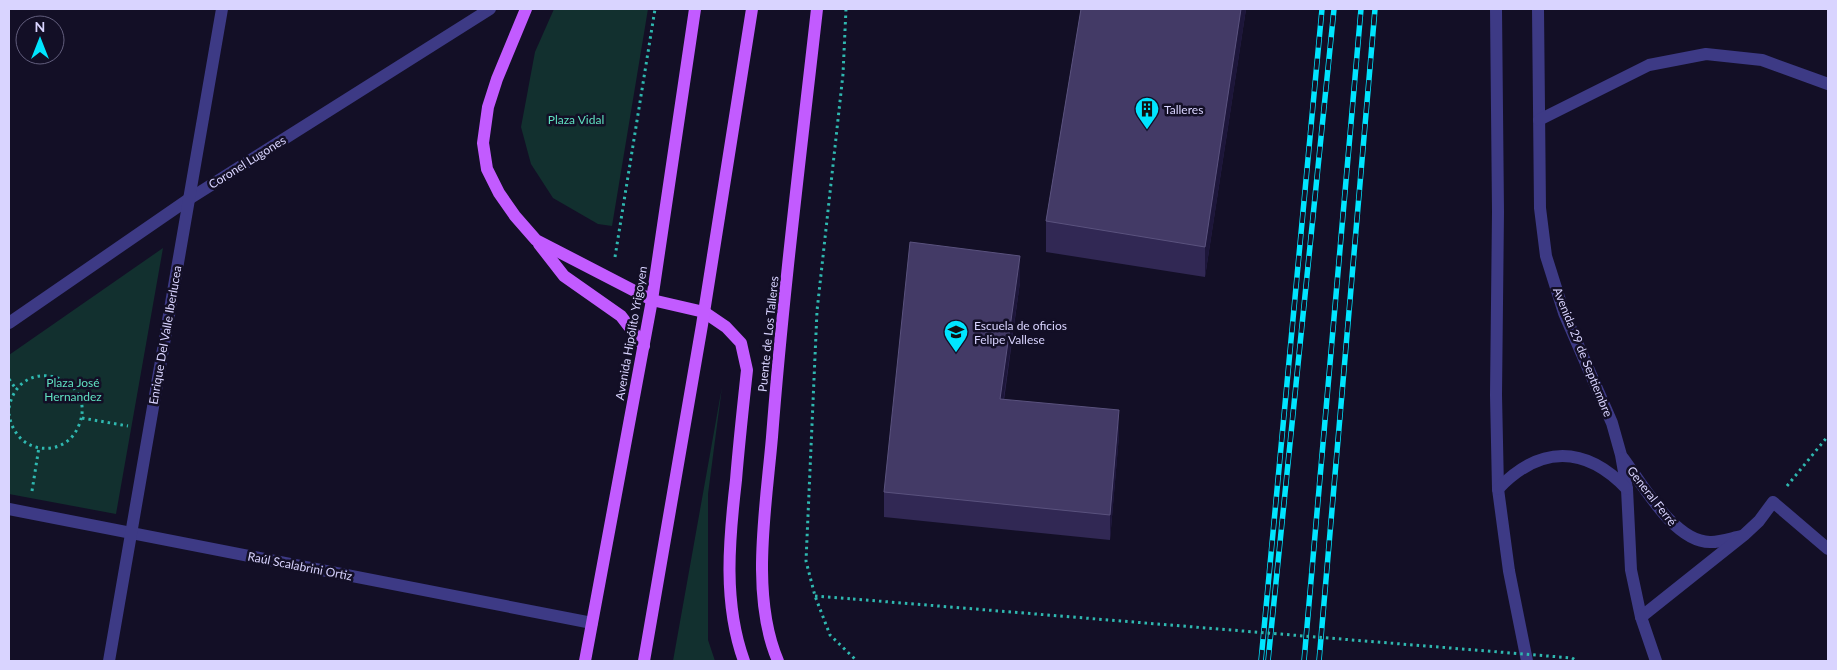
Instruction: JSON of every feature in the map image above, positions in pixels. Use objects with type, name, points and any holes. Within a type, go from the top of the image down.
[{"type":"main road","points":[[526,9],[497,79],[488,107],[483,143],[487,169],[499,193],[515,216],[564,276],[621,316],[644,346]]},
{"type":"main road","name":"Avenida Hipólito Yrigoyen","points":[[585,661],[652,300],[695,9]]},
{"type":"main road","points":[[644,661],[704,312],[752,9]]},
{"type":"main road","name":"Puente de Los Talleres","points":[[778,661],[770,643],[762,594],[764,541],[777,373],[817,9]]},
{"type":"main road","points":[[536,240],[652,300],[704,312]]},
{"type":"main road","name":"Puente de Los Talleres","points":[[704,312],[726,327],[741,343],[747,370],[729,539],[730,588],[736,638],[744,661]]},
{"type":"street","name":"Enrique Del Valle Iberlucea","points":[[109,661],[222,9]]},
{"type":"street","name":"Coronel Lugones","points":[[9,323],[189,199],[490,9]]},
{"type":"street","points":[[1496,9],[1498,212],[1496,395],[1498,489],[1509,571],[1527,661]]},
{"type":"street","name":"Avenida 29 de Septiembre","points":[[1538,9],[1540,208],[1546,256],[1564,313],[1612,424],[1621,455],[1627,489],[1631,570],[1641,617],[1656,661]]},
{"type":"street","points":[[1538,120],[1649,66],[1706,54],[1762,60],[1828,84]]},
{"type":"street","name":"General Ferré","points":[[1621,455],[1672,524],[1683,533],[1696,540],[1711,542],[1744,535]]},
{"type":"street","points":[[1498,489],[1512,474],[1531,462],[1552,457],[1573,457],[1594,462],[1612,474],[1627,489]]},
{"type":"street","points":[[1641,617],[1744,535],[1759,521],[1773,502],[1828,549]]},
{"type":"street","name":"Raúl Scalabrini Ortiz","points":[[9,509],[592,623]]},
{"type":"path","points":[[611,279],[655,9]]},
{"type":"path","points":[[846,9],[843,74],[818,311],[806,561],[815,596],[830,635],[857,661]]},
{"type":"path","points":[[9,408],[10,400],[16,389],[25,381],[35,376],[47,375],[59,378],[70,384],[78,394],[82,406],[82,418],[78,430],[70,440],[58,446],[39,448],[23,441],[15,433],[9,414]]},
{"type":"path","points":[[9,379],[16,389]]},
{"type":"path","points":[[82,418],[148,430]]},
{"type":"path","points":[[1773,502],[1828,436]]},
{"type":"path","points":[[29,513],[39,448]]},
{"type":"path","points":[[815,596],[1572,658],[1577,661]]},
{"type":"green space","name":"Plaza Vidal","points":[[554,9],[648,9],[612,226],[598,224],[553,198],[531,164],[521,127],[535,52]]},
{"type":"green space","name":"Plaza José Hernandez","points":[[163,248],[116,514],[9,494],[9,355]]},
{"type":"green space","points":[[722,387],[708,494],[708,640],[715,661],[673,661]]},
{"type":"building","name":"Talleres","points":[[1081,9],[1241,9],[1205,247],[1046,221]]},
{"type":"building","name":"Escuela de oficios Felipe Vallese","points":[[910,242],[1020,256],[1000,399],[1119,410],[1110,515],[884,492]]},
{"type":"railway","points":[[1261,661],[1322,9]]},
{"type":"railway","points":[[1268,661],[1334,9]]},
{"type":"railway","points":[[1304,661],[1361,9]]},
{"type":"railway","points":[[1319,661],[1375,9]]},
{"type":"place","name":"Talleres","points":[[1147,130]]},
{"type":"place","name":"Escuela de oficios Felipe Vallese","points":[[956,353]]}]
